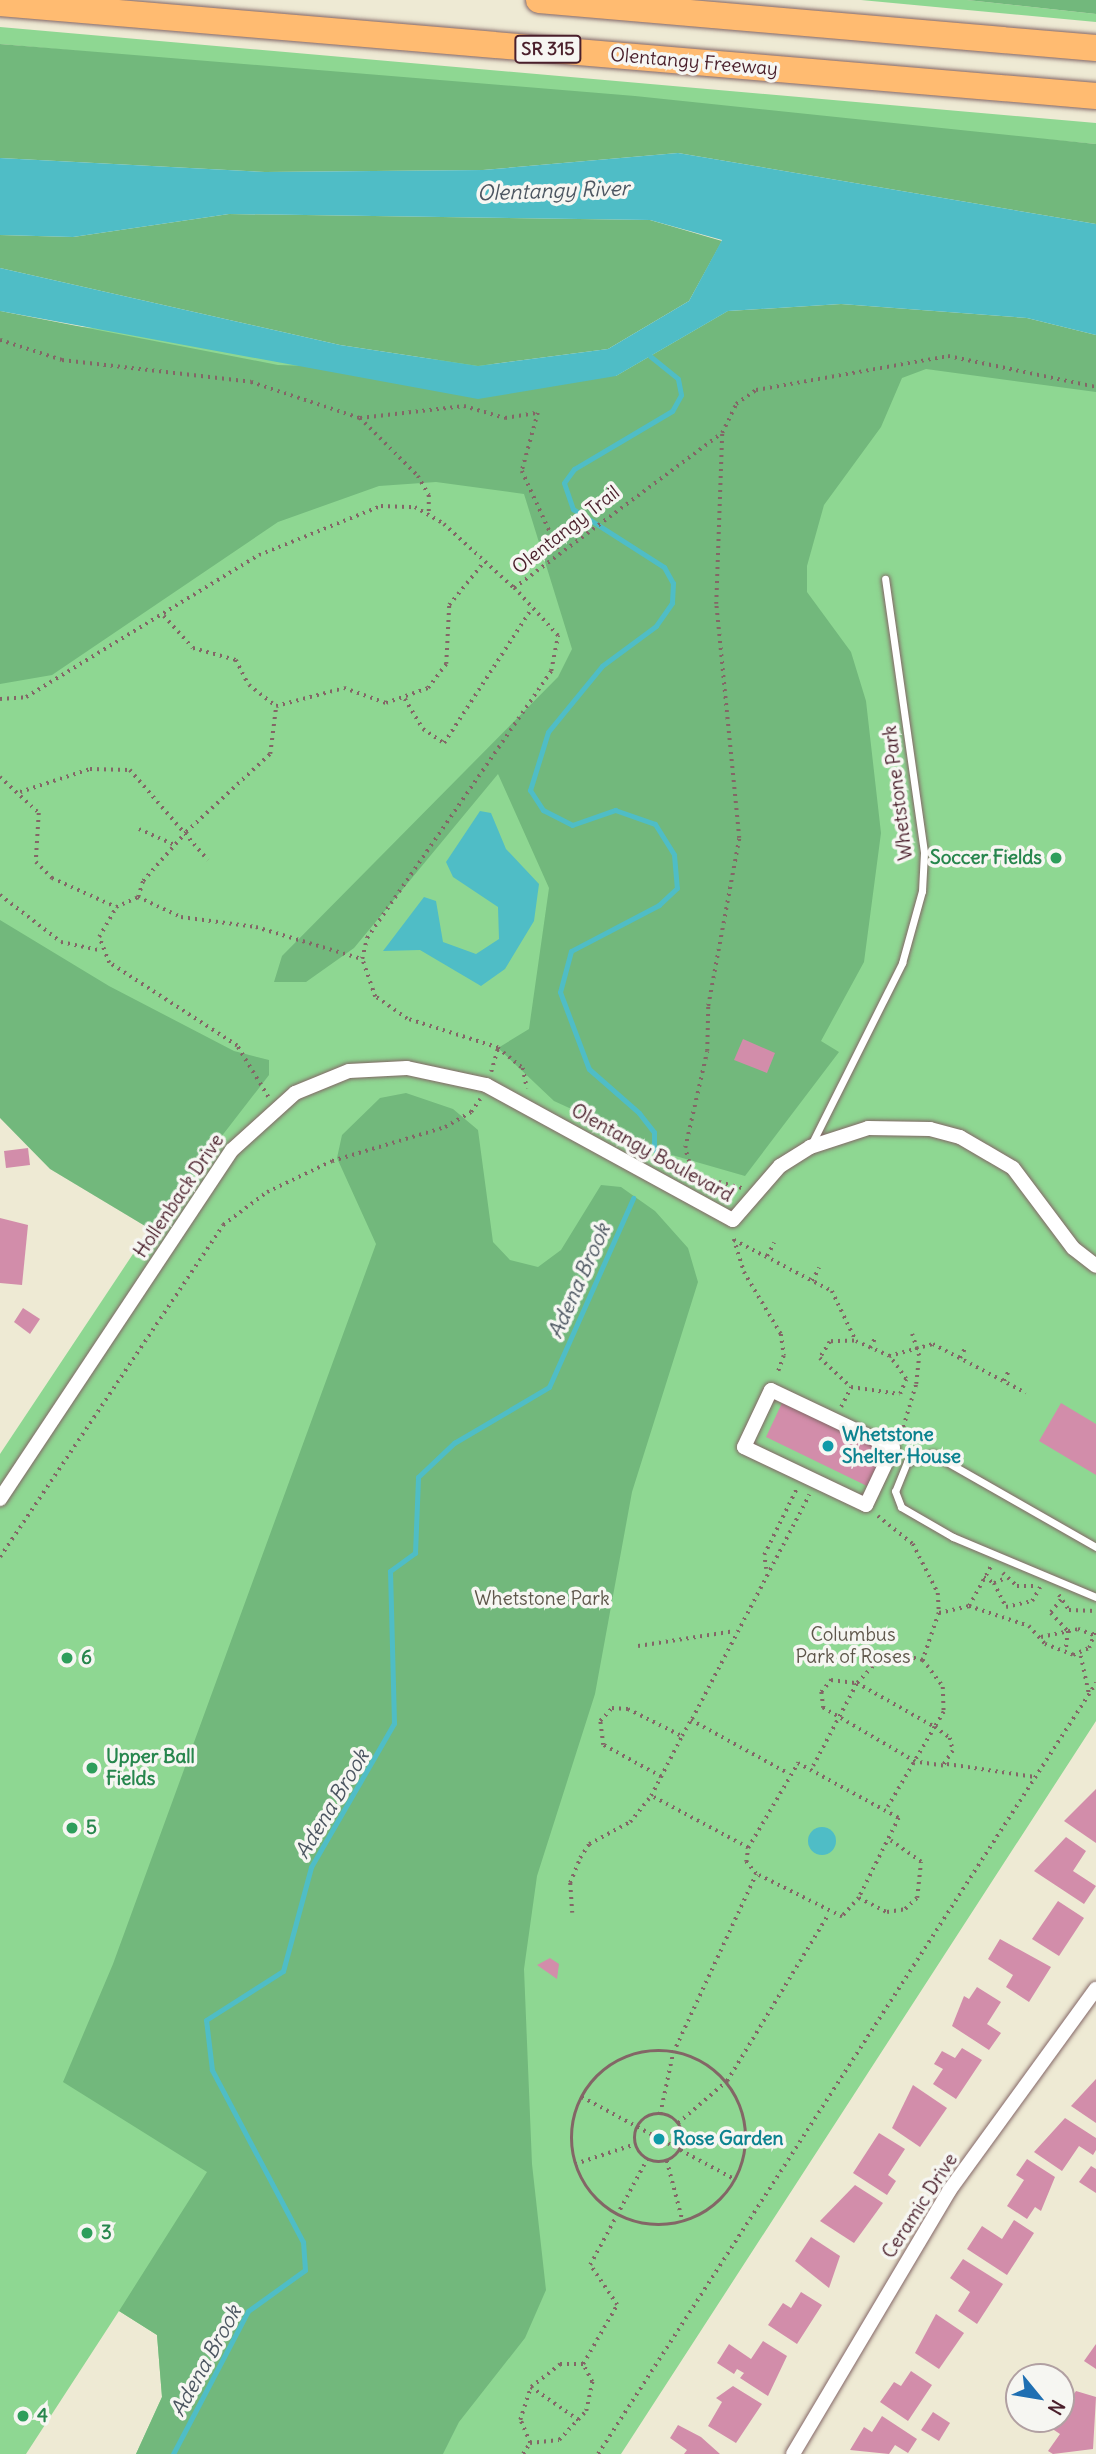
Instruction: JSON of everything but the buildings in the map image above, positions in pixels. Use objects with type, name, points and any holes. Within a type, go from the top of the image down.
[{"type":"highway","points":[[539,0],[1096,48]]},
{"type":"highway","name":"Olentangy Freeway","points":[[0,2],[1096,96]]},
{"type":"street","name":"Hollenback Drive","points":[[0,1499],[232,1150],[274,1108],[320,1081],[381,1066],[486,1085]]},
{"type":"street","name":"Olentangy Boulevard","points":[[486,1085],[733,1220],[780,1166],[810,1147],[889,1127],[960,1137],[1013,1168],[1073,1248],[1096,1266]]},
{"type":"street","points":[[771,1390],[893,1448],[866,1505],[744,1447],[771,1390]]},
{"type":"street","name":"Ceramic Drive","points":[[793,2454],[930,2220],[1096,1989]]},
{"type":"lane","name":"Whetstone Park","points":[[810,1147],[902,963],[922,891],[924,852],[885,579]]},
{"type":"lane","points":[[1096,1548],[933,1454],[916,1454],[899,1479],[897,1499],[913,1515],[1096,1597]]},
{"type":"path","points":[[0,340],[62,360],[251,382],[360,418],[464,406],[505,418],[538,413],[522,471],[561,554]]},
{"type":"path","name":"Olentangy Trail","points":[[0,699],[26,696],[164,616],[259,555],[349,514],[401,504],[429,515],[514,588],[577,542],[616,509],[722,433],[736,404],[756,390],[909,359],[989,362],[1096,387]]},
{"type":"path","points":[[360,418],[418,476],[429,495],[429,515]]},
{"type":"path","points":[[693,1175],[685,1147],[739,838],[716,604],[722,433]]},
{"type":"path","points":[[276,706],[344,688],[386,703],[405,699],[428,688],[446,664],[449,605],[484,562]]},
{"type":"path","points":[[514,588],[558,636],[551,671],[368,938],[362,960],[375,997],[407,1019],[498,1048],[523,1068],[528,1098]]},
{"type":"path","points":[[405,699],[423,729],[444,743],[532,608]]},
{"type":"path","points":[[164,616],[193,648],[236,660],[249,685],[276,706]]},
{"type":"path","points":[[99,950],[116,907],[138,897],[143,881],[186,832],[270,754],[276,706]]},
{"type":"path","points":[[20,792],[113,765],[141,776],[208,860]]},
{"type":"path","points":[[0,777],[20,792],[39,813],[36,862],[52,878],[116,907]]},
{"type":"path","points":[[139,829],[175,845]]},
{"type":"path","points":[[0,895],[61,942],[99,950],[109,963],[237,1046],[274,1108]]},
{"type":"path","points":[[138,897],[181,917],[256,927],[362,960]]},
{"type":"path","points":[[0,1557],[223,1225],[267,1192],[332,1161],[445,1127],[471,1112],[486,1085],[498,1048]]},
{"type":"path","points":[[733,1220],[734,1240],[744,1272],[781,1334],[784,1356],[771,1390]]},
{"type":"path","points":[[734,1240],[811,1280],[840,1299],[856,1342]]},
{"type":"path","points":[[766,1257],[774,1243]]},
{"type":"path","points":[[811,1280],[819,1268]]},
{"type":"path","points":[[893,1448],[916,1384],[917,1349],[912,1334]]},
{"type":"path","points":[[870,1348],[876,1336]]},
{"type":"path","points":[[830,1342],[856,1342],[870,1348],[889,1356],[906,1379],[900,1394],[851,1387],[821,1358],[830,1342]]},
{"type":"path","points":[[889,1356],[933,1344],[1026,1393]]},
{"type":"path","points":[[960,1358],[966,1346]]},
{"type":"path","points":[[1003,1381],[1009,1370]]},
{"type":"path","points":[[847,1396],[851,1387]]},
{"type":"path","points":[[766,1569],[764,1555],[810,1478]]},
{"type":"path","points":[[572,1913],[570,1883],[580,1858],[589,1844],[630,1822],[651,1796],[766,1569],[776,1562],[810,1478]]},
{"type":"path","points":[[866,1505],[903,1532],[921,1555],[939,1613],[923,1660]]},
{"type":"path","points":[[969,1606],[984,1577],[995,1566],[1025,1588],[1050,1585],[1069,1610],[1096,1611]]},
{"type":"path","points":[[994,1583],[1014,1574]]},
{"type":"path","points":[[984,1577],[994,1583],[1006,1607],[1003,1619]]},
{"type":"path","points":[[1006,1607],[1037,1598],[1040,1585],[1036,1577]]},
{"type":"path","points":[[1061,1600],[1051,1613],[1068,1630]]},
{"type":"path","points":[[939,1613],[969,1606],[1003,1619],[1080,1656]]},
{"type":"path","points":[[1089,1694],[1080,1656],[1096,1629]]},
{"type":"path","points":[[1066,1651],[1068,1630]]},
{"type":"path","points":[[1041,1637],[1068,1630],[1094,1635]]},
{"type":"path","points":[[638,1646],[735,1631]]},
{"type":"path","points":[[813,1766],[840,1720],[857,1683],[880,1659],[923,1660],[939,1677],[946,1700],[935,1727],[888,1807]]},
{"type":"path","points":[[947,1764],[951,1744],[935,1727],[857,1683],[837,1678],[821,1692],[822,1708],[915,1762],[1036,1777]]},
{"type":"path","points":[[598,2454],[1096,1683]]},
{"type":"path","points":[[662,1777],[603,1745],[600,1721],[612,1708],[628,1709],[682,1737]]},
{"type":"path","points":[[691,1720],[788,1773]]},
{"type":"path","points":[[798,1763],[813,1766],[888,1807],[899,1818],[891,1842],[859,1898],[846,1915],[828,1915],[756,1874],[746,1862],[748,1848],[788,1773],[798,1763]]},
{"type":"path","points":[[651,1796],[748,1848]]},
{"type":"path","points":[[859,1898],[887,1912],[905,1909],[917,1898],[921,1862],[891,1842]]},
{"type":"path","points":[[638,2126],[660,2114],[673,2053],[756,1874]]},
{"type":"path","points":[[678,2123],[727,2081],[828,1915]]},
{"type":"path","points":[[673,2053],[727,2081],[747,2140],[736,2180],[722,2199],[683,2222],[663,2225],[617,2216],[585,2185],[575,2164],[571,2138],[582,2096],[603,2070],[630,2055],[673,2053]]},
{"type":"path","points":[[582,2096],[736,2180]]},
{"type":"path","points":[[660,2114],[678,2123]]},
{"type":"path","points":[[678,2123],[680,2150]]},
{"type":"path","points":[[638,2126],[636,2144],[647,2159],[667,2161],[680,2150]]},
{"type":"path","points":[[575,2164],[636,2144]]},
{"type":"path","points":[[530,2443],[551,2445],[580,2421],[592,2393],[583,2364],[617,2305],[590,2265],[647,2159]]},
{"type":"path","points":[[667,2161],[683,2222]]},
{"type":"path","points":[[530,2443],[520,2420],[531,2387],[559,2364],[583,2364]]},
{"type":"path","points":[[531,2387],[580,2421]]},
{"type":"path","points":[[523,2454],[530,2443]]},
{"type":"green space","points":[[861,0],[967,0],[1096,14],[1096,22]]},
{"type":"green space","points":[[967,0],[1096,0],[1096,14]]},
{"type":"green space","points":[[0,27],[1096,123],[1096,144],[0,44]]},
{"type":"green space","points":[[0,44],[635,96],[1096,144],[1096,224],[678,153],[483,170],[265,172],[0,158]]},
{"type":"green space","points":[[229,214],[650,220],[722,241],[689,301],[608,349],[478,366],[340,345],[0,268],[0,235],[73,237]]},
{"type":"green space","points":[[841,304],[1027,318],[1096,335],[1096,392],[926,369],[902,378],[881,427],[824,505],[807,566],[807,592],[851,652],[866,701],[881,833],[864,962],[821,1041],[839,1052],[745,1176],[672,1155],[554,1101],[498,1048],[529,1029],[549,888],[498,774],[354,948],[306,982],[274,982],[282,956],[558,677],[572,649],[524,494],[436,482],[379,486],[278,522],[52,675],[0,684],[0,311],[278,365],[616,376],[728,311]]},
{"type":"green space","name":"Whetstone Park","points":[[0,311],[50,324],[616,376],[728,311],[1096,345],[1096,1721],[621,2454],[136,2454],[162,2397],[157,2335],[119,2311],[26,2454],[0,2454],[0,1454],[246,1084],[0,961]]},
{"type":"green space","points":[[0,920],[109,986],[234,1051],[269,1060],[269,1075],[150,1229],[50,1169],[0,1118]]},
{"type":"green space","points":[[406,1093],[453,1109],[478,1130],[493,1242],[510,1260],[538,1267],[561,1250],[601,1185],[621,1187],[655,1211],[688,1248],[698,1282],[632,1492],[595,1694],[537,1876],[524,1969],[532,2164],[546,2290],[525,2338],[459,2422],[443,2454],[136,2454],[162,2397],[157,2335],[119,2311],[207,2172],[63,2082],[113,1964],[376,1244],[337,1158],[342,1135],[380,1098]]},
{"type":"water","name":"Olentangy River","points":[[678,153],[1096,224],[1096,335],[1027,318],[841,304],[728,311],[616,376],[478,399],[0,311],[0,268],[340,345],[478,366],[608,349],[689,301],[722,240],[650,220],[229,214],[73,237],[0,235],[0,158],[265,172],[483,170]]},
{"type":"water","points":[[480,811],[491,813],[506,849],[539,884],[534,921],[505,969],[481,986],[420,950],[383,951],[424,897],[436,901],[443,942],[476,954],[499,939],[498,907],[453,877],[446,862]]},
{"type":"water","points":[[822,1827],[832,1831],[836,1841],[832,1851],[822,1855],[812,1851],[808,1841],[812,1831]]},
{"type":"waterway","name":"Adena Brook","points":[[650,356],[678,379],[681,395],[672,411],[574,469],[564,483],[573,509],[664,567],[673,583],[672,603],[656,626],[602,666],[548,732],[530,790],[543,810],[572,825],[615,810],[655,824],[674,855],[677,888],[659,905],[571,951],[560,992],[589,1069],[639,1113],[654,1132],[654,1150]]},
{"type":"waterway","name":"Adena Brook","points":[[173,2454],[248,2311],[305,2270],[303,2242],[212,2070],[206,2020],[283,1971],[311,1867],[394,1723],[390,1571],[415,1553],[418,1477],[454,1443],[549,1387],[633,1198]]},
{"type":"place","name":"Soccer Fields","points":[[1056,858]]},
{"type":"place","name":"Whetstone Shelter House","points":[[828,1446]]},
{"type":"place","name":"6","points":[[67,1658]]},
{"type":"place","name":"Upper Ball Fields","points":[[92,1768]]},
{"type":"place","name":"5","points":[[72,1828]]},
{"type":"place","name":"Rose Garden","points":[[659,2139]]},
{"type":"place","name":"3","points":[[87,2233]]},
{"type":"place","name":"4","points":[[23,2416]]},
{"type":"park label","name":"Columbus Park of Roses","points":[[853,1646]]}]
